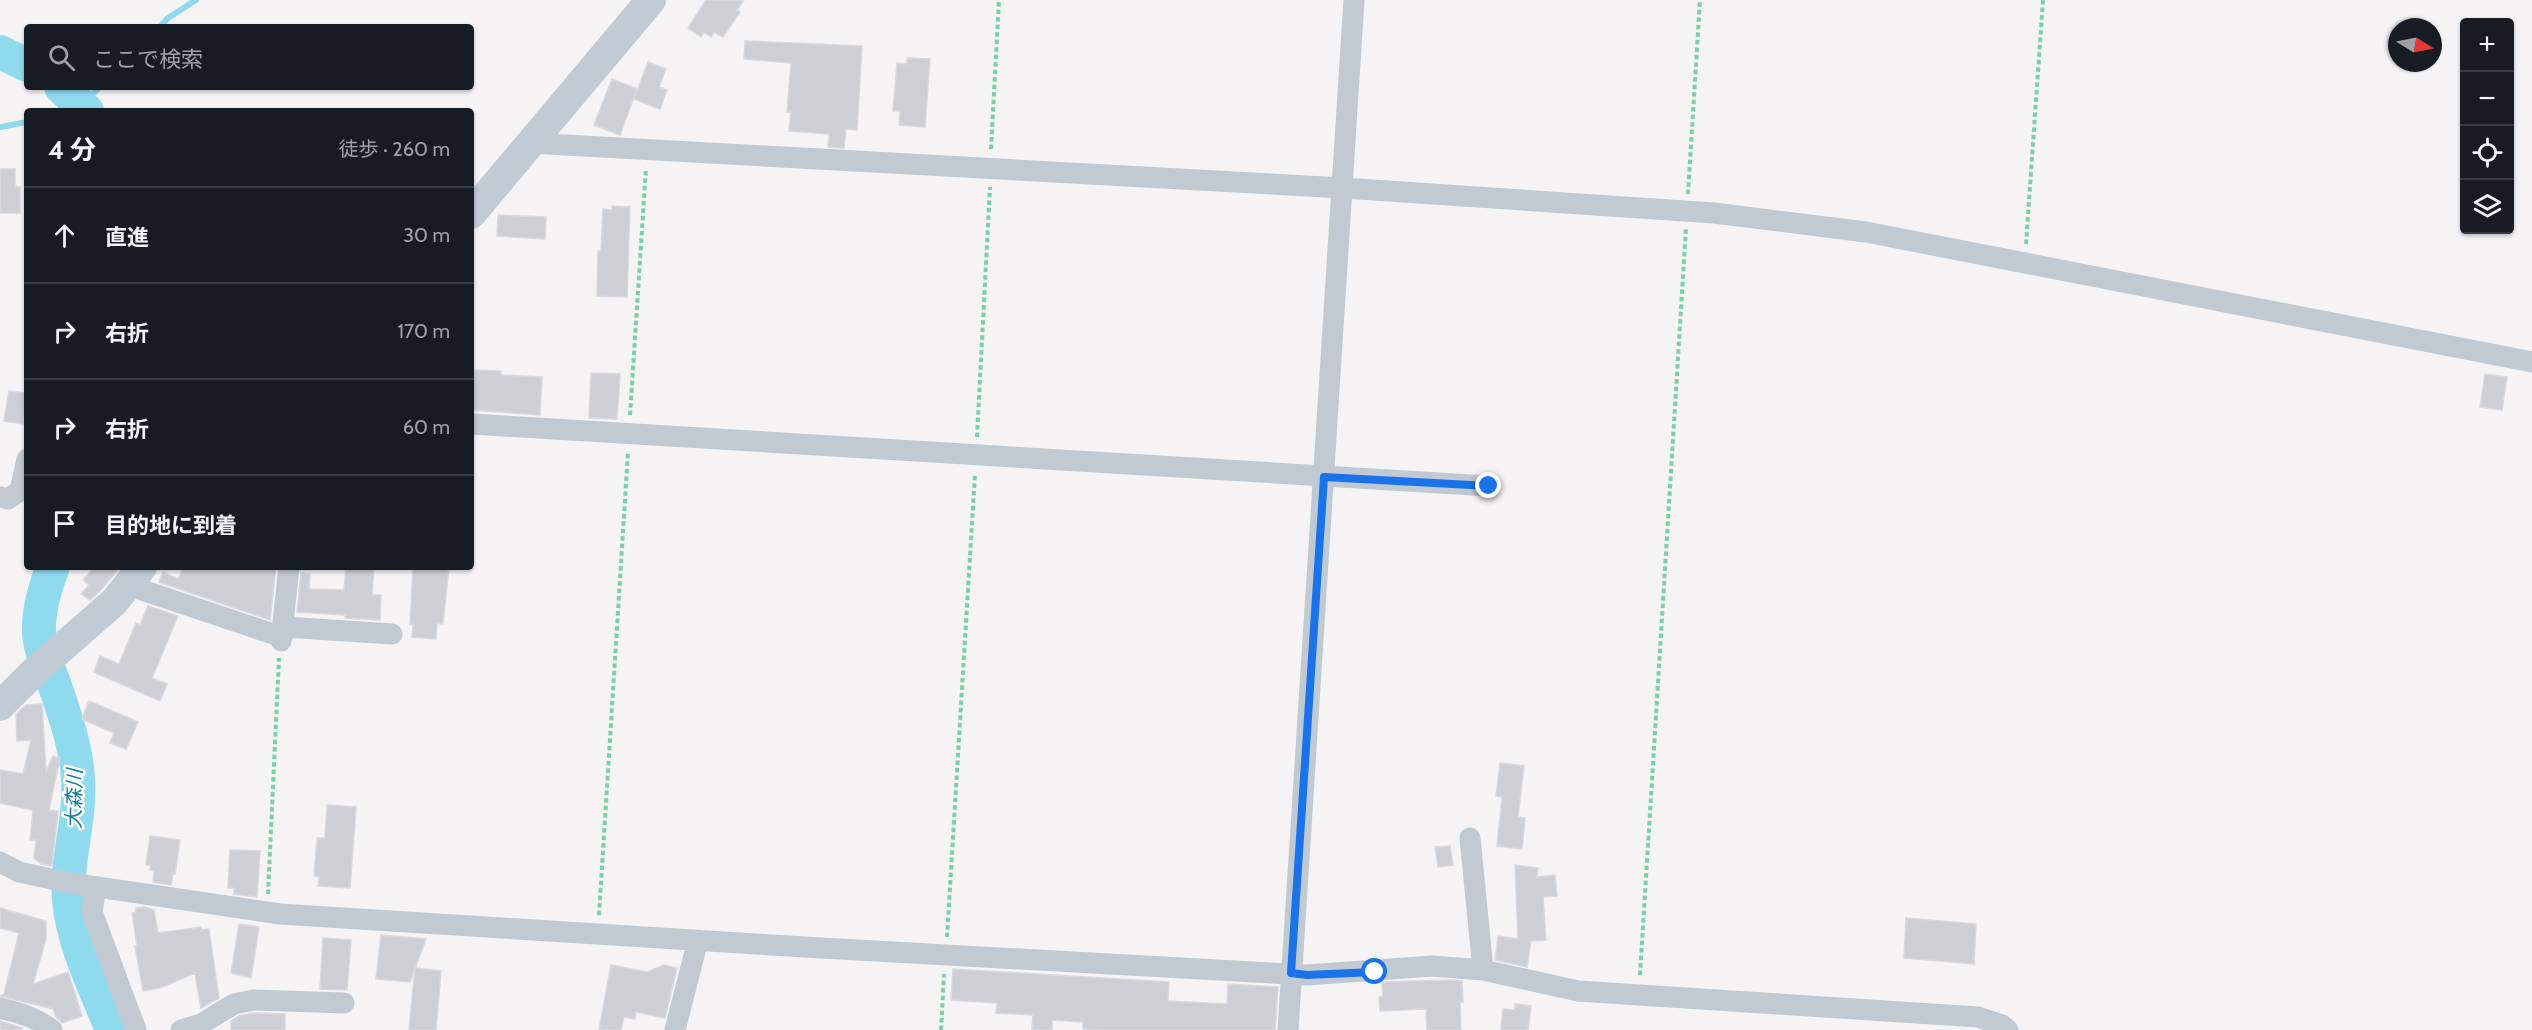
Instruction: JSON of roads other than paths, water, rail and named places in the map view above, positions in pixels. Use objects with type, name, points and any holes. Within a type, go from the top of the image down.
[{"type":"street","points":[[474,210],[651,0]]},
{"type":"street","points":[[1288,1030],[1354,0]]},
{"type":"street","points":[[529,143],[1343,188],[1687,211],[1866,232],[2532,362]]},
{"type":"street","points":[[474,424],[1489,486]]},
{"type":"street","points":[[0,497],[8,499],[20,491],[24,473]]},
{"type":"street","points":[[282,638],[290,570]]},
{"type":"street","points":[[0,706],[33,673],[114,602],[135,576],[282,638],[392,634]]},
{"type":"street","points":[[1470,838],[1483,970]]},
{"type":"street","points":[[0,862],[19,872],[89,886],[267,912],[945,955],[1307,975],[1375,972],[1432,966],[1483,970],[1578,991],[1978,1017],[2002,1025],[2008,1030]]},
{"type":"street","points":[[89,886],[92,912],[136,1030]]},
{"type":"street","points":[[675,1030],[698,940]]},
{"type":"street","points":[[181,1030],[201,1024],[234,1004],[253,1000],[344,1003]]},
{"type":"street","points":[[0,1008],[22,1013],[43,1023],[51,1030]]},
{"type":"waterway","points":[[163,24],[196,0]]},
{"type":"waterway","name":"大森川","points":[[0,52],[24,64]]},
{"type":"waterway","name":"大森川","points":[[64,90],[84,108]]},
{"type":"waterway","points":[[73,108],[81,105],[97,90]]},
{"type":"waterway","points":[[0,127],[24,123]]},
{"type":"waterway","name":"大森川","points":[[52,570],[43,599],[39,633],[43,653],[70,731],[77,766],[77,809],[69,885],[71,917],[80,950],[112,1030]]}]
